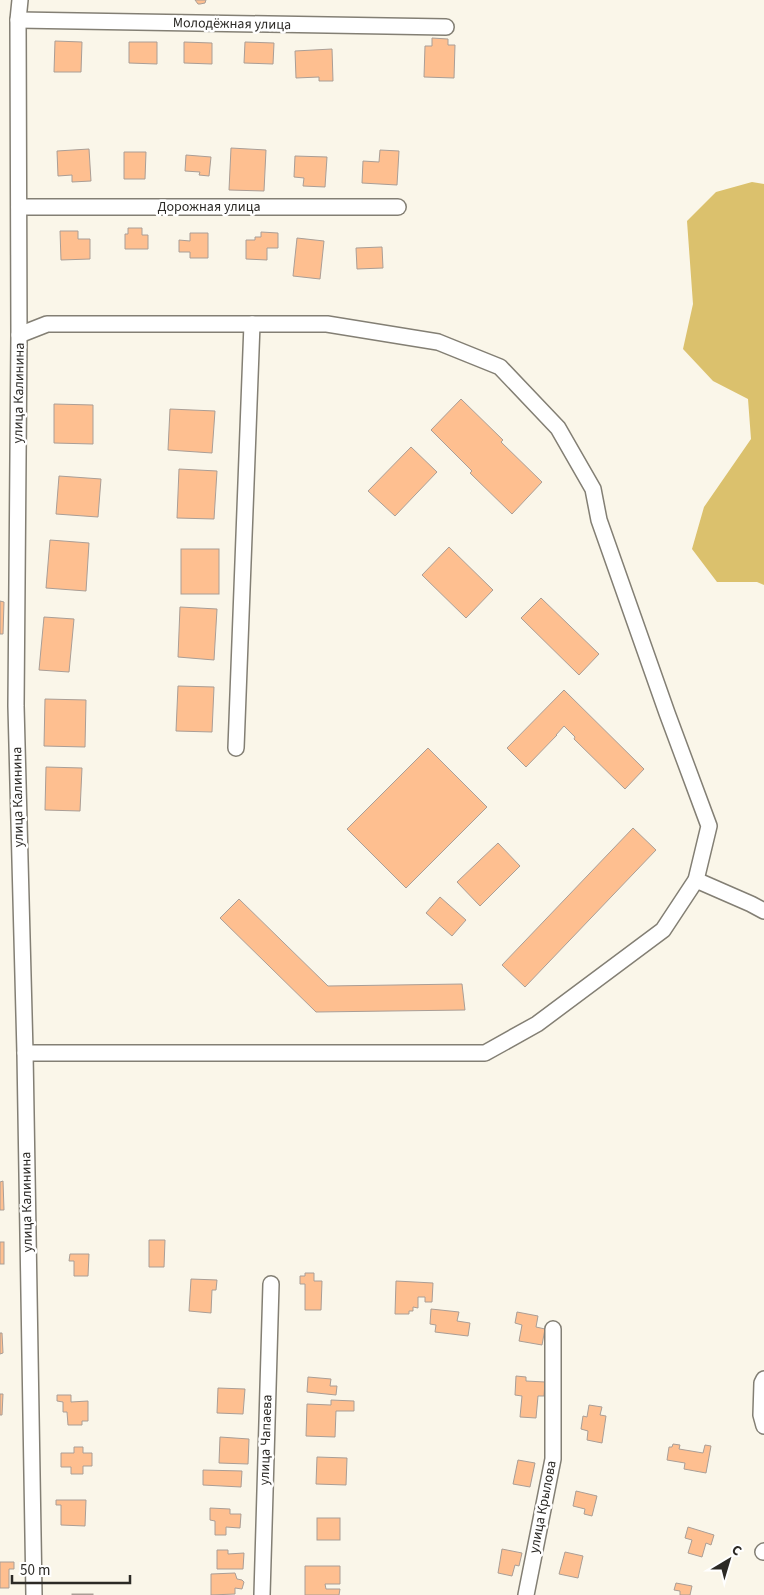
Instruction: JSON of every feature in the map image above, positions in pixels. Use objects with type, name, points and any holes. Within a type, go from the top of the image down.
[{"type":"street","name":"улица Калинина","points":[[20,0],[18,20],[19,335],[16,706],[25,1053],[34,1595]]},
{"type":"street","name":"Молодёжная улица","points":[[18,20],[446,27]]},
{"type":"street","name":"Дорожная улица","points":[[19,207],[398,207]]},
{"type":"street","points":[[19,335],[46,324],[327,324],[438,342],[500,367],[558,428],[593,489],[599,520],[709,826],[696,880],[663,930],[537,1024],[485,1053],[25,1053]]},
{"type":"street","points":[[236,748],[252,324]]},
{"type":"street","points":[[696,880],[764,911]]},
{"type":"street","name":"улица Чапаева","points":[[262,1595],[271,1284]]},
{"type":"street","name":"улица Крылова","points":[[526,1595],[553,1459],[553,1329]]},
{"type":"street","points":[[764,1379],[762,1384],[761,1415],[764,1426]]},
{"type":"shaded area","points":[[752,182],[764,184],[764,585],[757,582],[717,582],[692,549],[704,507],[751,439],[748,399],[713,381],[683,349],[693,304],[687,221],[716,192]]},
{"type":"building","points":[[195,0],[206,0],[205,3],[198,4]]},
{"type":"building","points":[[432,38],[448,39],[448,45],[455,45],[454,78],[424,77],[425,46],[432,46]]},
{"type":"building","points":[[55,41],[82,42],[81,72],[54,72]]},
{"type":"building","points":[[129,42],[157,42],[157,64],[129,63]]},
{"type":"building","points":[[184,42],[212,43],[212,64],[184,63]]},
{"type":"building","points":[[245,42],[274,43],[273,64],[244,63]]},
{"type":"building","points":[[332,49],[333,81],[319,81],[319,77],[296,78],[295,51]]},
{"type":"building","points":[[231,148],[266,150],[264,191],[229,190]]},
{"type":"building","points":[[89,149],[91,181],[72,182],[72,175],[58,176],[57,151]]},
{"type":"building","points":[[380,150],[399,151],[397,185],[362,183],[363,161],[379,162]]},
{"type":"building","points":[[124,152],[146,152],[145,179],[124,179]]},
{"type":"building","points":[[186,155],[211,157],[209,176],[199,175],[200,172],[185,171]]},
{"type":"building","points":[[295,156],[327,157],[325,187],[303,186],[304,178],[294,177]]},
{"type":"building","points":[[128,228],[142,228],[142,235],[148,235],[148,249],[125,249],[125,234],[128,234]]},
{"type":"building","points":[[60,231],[78,231],[78,239],[90,239],[90,259],[61,260]]},
{"type":"building","points":[[261,232],[278,233],[278,248],[267,248],[267,260],[246,259],[246,240],[255,240],[255,237],[261,237]]},
{"type":"building","points":[[190,233],[208,233],[208,258],[190,258],[190,252],[179,252],[179,240],[190,241]]},
{"type":"building","points":[[297,238],[324,241],[320,279],[293,276]]},
{"type":"building","points":[[382,247],[383,268],[357,269],[356,248]]},
{"type":"building","points":[[461,399],[542,482],[512,514],[470,473],[472,471],[431,430]]},
{"type":"building","points":[[54,404],[93,405],[93,444],[54,443]]},
{"type":"building","points":[[170,409],[215,411],[212,453],[168,450]]},
{"type":"building","points":[[411,447],[437,472],[395,516],[368,491]]},
{"type":"building","points":[[179,469],[217,471],[214,519],[177,518]]},
{"type":"building","points":[[59,476],[101,479],[98,517],[56,514]]},
{"type":"building","points":[[50,540],[89,543],[86,591],[46,588]]},
{"type":"building","points":[[449,547],[493,590],[466,618],[422,575]]},
{"type":"building","points":[[181,549],[219,549],[219,594],[181,594]]},
{"type":"building","points":[[541,598],[599,654],[579,675],[521,618]]},
{"type":"building","points":[[0,601],[4,602],[3,634],[0,634]]},
{"type":"building","points":[[180,607],[217,609],[214,660],[178,657]]},
{"type":"building","points":[[44,617],[74,619],[69,672],[39,670]]},
{"type":"building","points":[[178,686],[214,687],[212,732],[176,731]]},
{"type":"building","points":[[564,690],[644,769],[625,789],[574,739],[575,737],[564,726],[526,767],[507,748]]},
{"type":"building","points":[[45,699],[86,700],[85,747],[44,746]]},
{"type":"building","points":[[428,748],[487,807],[406,888],[347,829]]},
{"type":"building","points":[[46,767],[82,768],[80,811],[45,810]]},
{"type":"building","points":[[633,828],[656,850],[525,987],[502,965]]},
{"type":"building","points":[[498,843],[520,866],[480,906],[457,882]]},
{"type":"building","points":[[440,897],[466,920],[452,936],[426,913]]},
{"type":"building","points":[[239,899],[328,986],[462,984],[465,1010],[316,1012],[220,918]]},
{"type":"building","points":[[3,1181],[4,1210],[0,1210],[0,1182]]},
{"type":"building","points":[[149,1240],[165,1240],[164,1267],[149,1267]]},
{"type":"building","points":[[0,1242],[4,1242],[4,1264],[0,1264]]},
{"type":"building","points":[[70,1254],[89,1254],[88,1276],[74,1276],[74,1261],[69,1261]]},
{"type":"building","points":[[305,1273],[314,1273],[314,1281],[322,1281],[321,1310],[305,1310],[305,1284],[300,1284],[300,1276],[305,1276]]},
{"type":"building","points":[[191,1279],[217,1280],[216,1290],[212,1290],[211,1313],[189,1311]]},
{"type":"building","points":[[396,1281],[433,1283],[432,1302],[425,1302],[425,1297],[418,1297],[418,1308],[413,1307],[413,1311],[409,1311],[409,1314],[395,1314]]},
{"type":"building","points":[[431,1309],[459,1312],[457,1321],[470,1323],[468,1336],[435,1332],[436,1325],[430,1324]]},
{"type":"building","points":[[517,1312],[538,1316],[536,1327],[545,1329],[542,1345],[519,1341],[522,1325],[515,1323]]},
{"type":"building","points":[[0,1333],[2,1333],[3,1353],[0,1354]]},
{"type":"building","points":[[516,1376],[526,1377],[526,1381],[545,1382],[544,1396],[538,1396],[536,1418],[520,1417],[522,1396],[515,1395]]},
{"type":"building","points":[[308,1377],[331,1379],[330,1386],[337,1386],[336,1395],[307,1392]]},
{"type":"building","points":[[218,1388],[245,1389],[243,1414],[217,1413]]},
{"type":"building","points":[[0,1394],[3,1394],[2,1415],[0,1415]]},
{"type":"building","points":[[57,1395],[71,1395],[71,1402],[88,1401],[88,1421],[82,1421],[82,1425],[68,1425],[67,1412],[63,1412],[63,1402],[57,1401]]},
{"type":"building","points":[[331,1400],[354,1401],[354,1411],[336,1411],[335,1437],[306,1436],[307,1404],[331,1405]]},
{"type":"building","points":[[589,1405],[602,1407],[600,1415],[606,1416],[602,1443],[587,1440],[588,1431],[581,1429],[583,1416],[587,1417]]},
{"type":"building","points":[[220,1437],[249,1439],[248,1464],[219,1463]]},
{"type":"building","points":[[673,1444],[680,1445],[679,1449],[703,1453],[705,1445],[711,1446],[706,1473],[684,1469],[685,1463],[667,1460],[669,1447],[672,1447]]},
{"type":"building","points":[[74,1447],[83,1447],[83,1453],[92,1453],[92,1466],[83,1466],[83,1474],[71,1474],[71,1467],[61,1467],[61,1453],[74,1453]]},
{"type":"building","points":[[317,1457],[347,1458],[346,1485],[316,1484]]},
{"type":"building","points":[[518,1460],[535,1463],[530,1487],[513,1484]]},
{"type":"building","points":[[203,1470],[242,1471],[241,1487],[203,1485]]},
{"type":"building","points":[[576,1491],[597,1496],[592,1516],[584,1514],[585,1509],[573,1506]]},
{"type":"building","points":[[56,1500],[86,1500],[85,1526],[61,1525],[61,1505],[56,1505]]},
{"type":"building","points":[[210,1508],[230,1509],[230,1514],[241,1514],[240,1528],[226,1527],[226,1535],[215,1535],[215,1521],[210,1520]]},
{"type":"building","points":[[317,1518],[340,1518],[340,1540],[317,1540]]},
{"type":"building","points":[[688,1527],[714,1535],[711,1545],[706,1543],[702,1557],[688,1553],[692,1540],[685,1538]]},
{"type":"building","points":[[502,1549],[522,1553],[519,1566],[515,1565],[512,1576],[498,1573]]},
{"type":"building","points":[[217,1550],[228,1550],[228,1554],[244,1553],[243,1569],[217,1569]]},
{"type":"building","points":[[565,1552],[583,1556],[578,1578],[559,1574]]},
{"type":"building","points":[[0,1562],[14,1562],[14,1569],[9,1569],[9,1588],[0,1588]]},
{"type":"building","points":[[305,1566],[340,1566],[340,1584],[325,1584],[326,1589],[340,1589],[339,1595],[305,1595]]},
{"type":"building","points":[[235,1573],[237,1579],[244,1582],[242,1589],[235,1588],[235,1594],[211,1595],[211,1574]]},
{"type":"building","points":[[676,1583],[692,1586],[690,1595],[680,1595],[680,1591],[674,1590]]},
{"type":"building","points":[[93,1594],[93,1595],[72,1595]]}]
